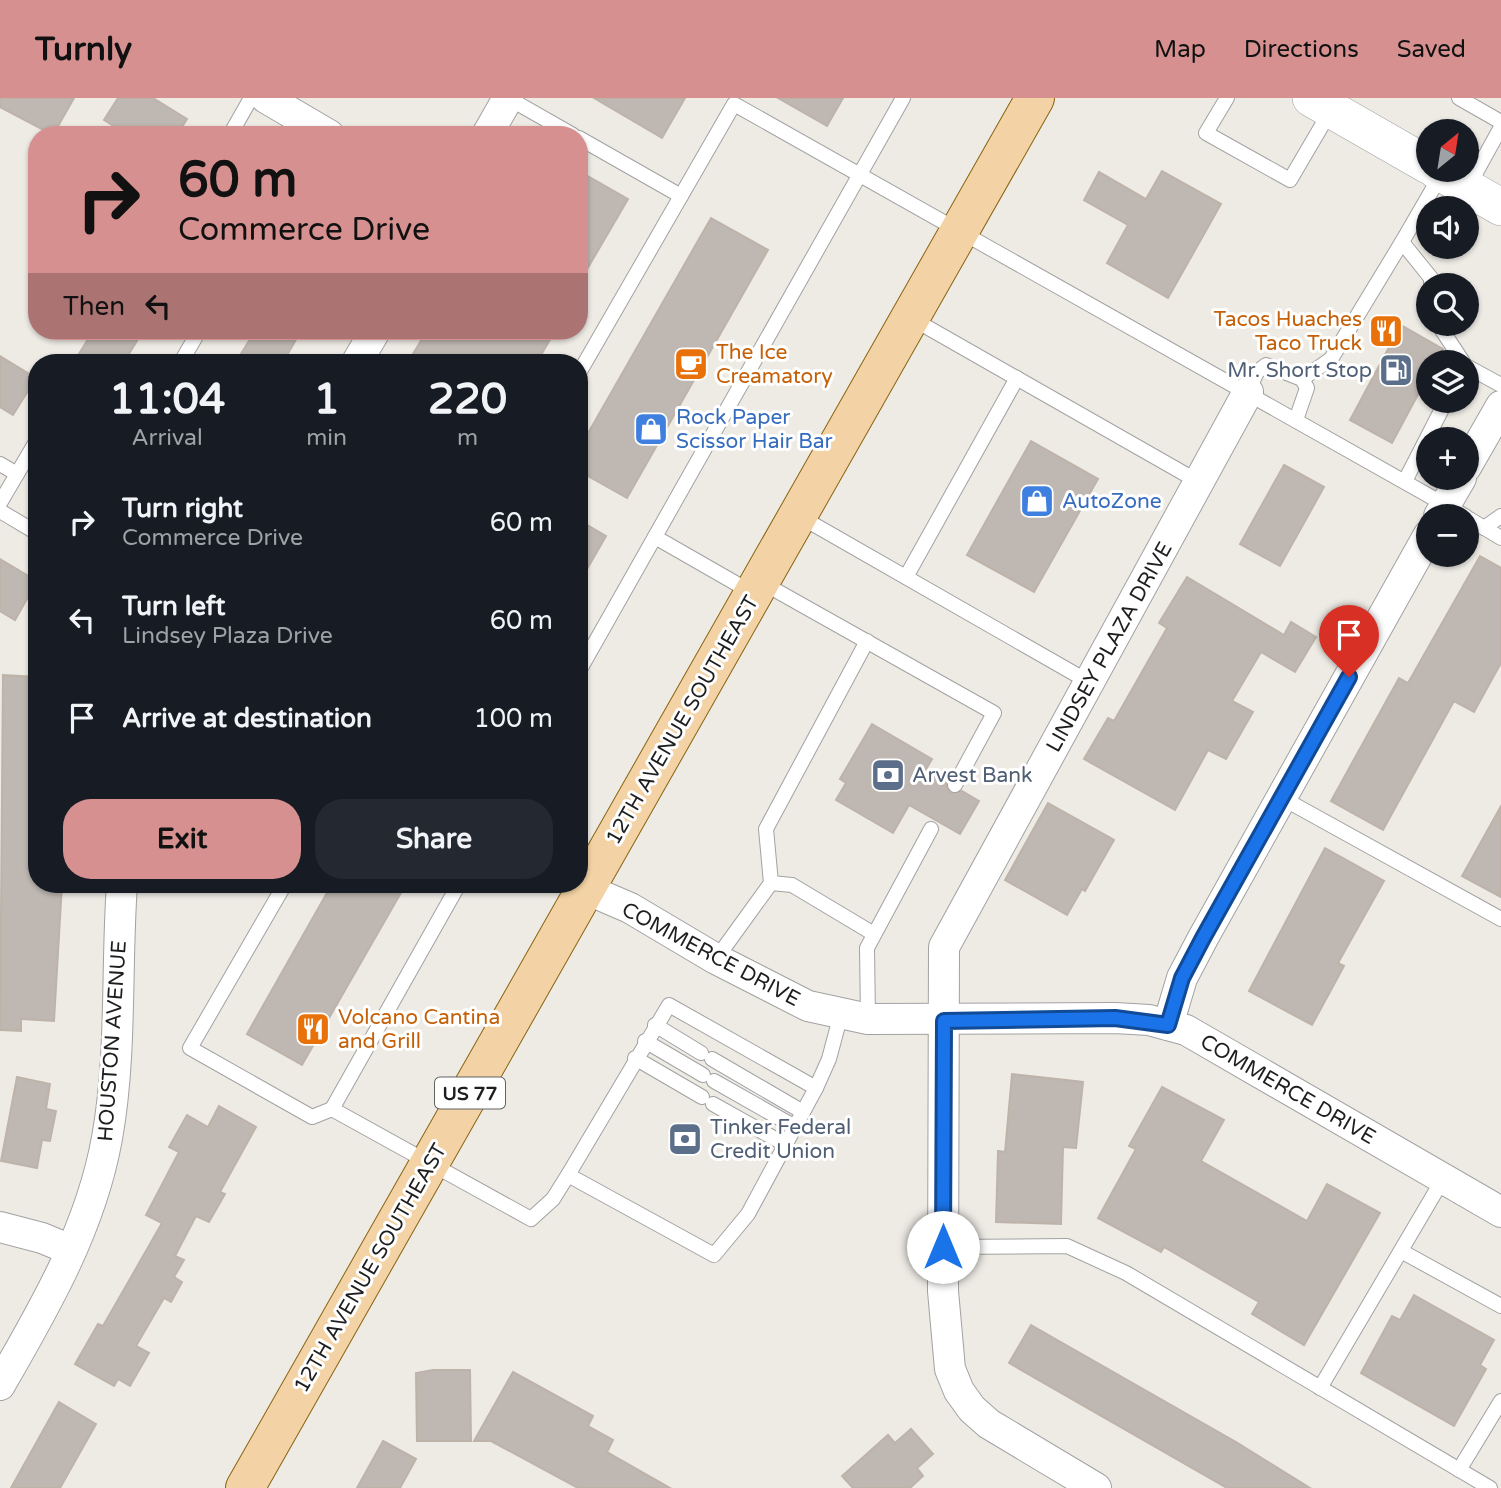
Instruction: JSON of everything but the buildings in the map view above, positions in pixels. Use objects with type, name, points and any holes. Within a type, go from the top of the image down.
[{"type":"main road","name":"12TH AVENUE SOUTHEAST","points":[[588,885],[1035,98]]},
{"type":"main road","name":"12TH AVENUE SOUTHEAST","points":[[245,1488],[584,893]]},
{"type":"street","points":[[266,98],[314,126]]},
{"type":"street","points":[[492,126],[508,98]]},
{"type":"street","points":[[1324,102],[1416,158]]},
{"type":"street","points":[[1457,182],[1501,207]]},
{"type":"street","name":"LINDSEY PLAZA DRIVE","points":[[1096,1488],[1003,1434],[972,1409],[958,1391],[945,1341],[944,947],[1248,392]]},
{"type":"street","points":[[1479,444],[1501,406]]},
{"type":"street","points":[[1168,1025],[1182,978],[1416,558]]},
{"type":"street","name":"COMMERCE DRIVE","points":[[588,890],[630,908],[716,959],[808,1006],[854,1016],[944,1021],[1115,1018],[1186,1030],[1501,1212]]},
{"type":"street","name":"HOUSTON AVENUE","points":[[0,1385],[50,1298],[71,1251],[86,1214],[107,1138],[113,1091],[122,893]]},
{"type":"street","points":[[0,1227],[42,1238],[71,1251]]},
{"type":"lane","points":[[235,126],[251,98]]},
{"type":"lane","points":[[508,98],[557,126]]},
{"type":"lane","points":[[588,655],[904,98]]},
{"type":"lane","points":[[1227,98],[1206,133],[1290,180],[1324,102]]},
{"type":"lane","points":[[1458,98],[1501,124],[1479,143]]},
{"type":"lane","points":[[588,357],[681,195],[729,101],[1405,481],[1439,504]]},
{"type":"lane","points":[[588,143],[681,195]]},
{"type":"lane","points":[[1302,379],[1331,359],[1438,182]]},
{"type":"lane","points":[[1402,242],[1427,273]]},
{"type":"lane","points":[[910,317],[1199,482]]},
{"type":"lane","points":[[1248,392],[1257,372],[1266,365],[1302,379],[1307,388],[1296,420]]},
{"type":"lane","points":[[1479,372],[1501,385]]},
{"type":"lane","points":[[906,578],[1017,378]]},
{"type":"lane","points":[[1405,481],[1440,413]]},
{"type":"lane","points":[[0,503],[28,455]]},
{"type":"lane","points":[[0,464],[17,474]]},
{"type":"lane","points":[[0,511],[28,528]]},
{"type":"lane","points":[[797,516],[1089,682]]},
{"type":"lane","points":[[1484,528],[1501,516]]},
{"type":"lane","points":[[1479,526],[1501,538]]},
{"type":"lane","points":[[655,537],[867,641],[994,713],[955,785]]},
{"type":"lane","points":[[716,959],[771,883],[766,829],[867,641]]},
{"type":"lane","points":[[1282,798],[1501,919]]},
{"type":"lane","points":[[568,1175],[714,1255],[748,1214],[854,1016],[867,948],[931,829]]},
{"type":"lane","points":[[771,883],[792,885],[874,934]]},
{"type":"lane","points":[[280,893],[190,1048],[312,1117],[332,1109],[454,893]]},
{"type":"lane","points":[[332,1109],[531,1219],[553,1199],[645,1041],[669,1005],[816,1088]]},
{"type":"lane","points":[[655,1025],[803,1112]]},
{"type":"lane","points":[[645,1041],[795,1127]]},
{"type":"lane","points":[[635,1058],[786,1144]]},
{"type":"lane","points":[[1320,1388],[1443,1178]]},
{"type":"lane","points":[[943,1247],[1067,1245],[1126,1273],[1490,1488]]},
{"type":"lane","points":[[1401,1251],[1501,1306]]},
{"type":"lane","points":[[1459,1470],[1501,1401]]},
{"type":"place","name":"Tacos Huaches Taco Truck","points":[[1386,331]]},
{"type":"place","name":"The Ice Creamatory","points":[[691,364]]},
{"type":"place","name":"Mr. Short Stop","points":[[1396,370]]},
{"type":"place","name":"Rock Paper Scissor Hair Bar","points":[[651,429]]},
{"type":"place","name":"AutoZone","points":[[1037,501]]},
{"type":"place","name":"Arvest Bank","points":[[888,775]]},
{"type":"place","name":"Volcano Cantina and Grill","points":[[313,1029]]},
{"type":"place","name":"Tinker Federal Credit Union","points":[[685,1139]]},
{"type":"route","points":[[943,1247],[944,1021],[1115,1018],[1149,1020],[1168,1025],[1182,978],[1349,677]]}]
